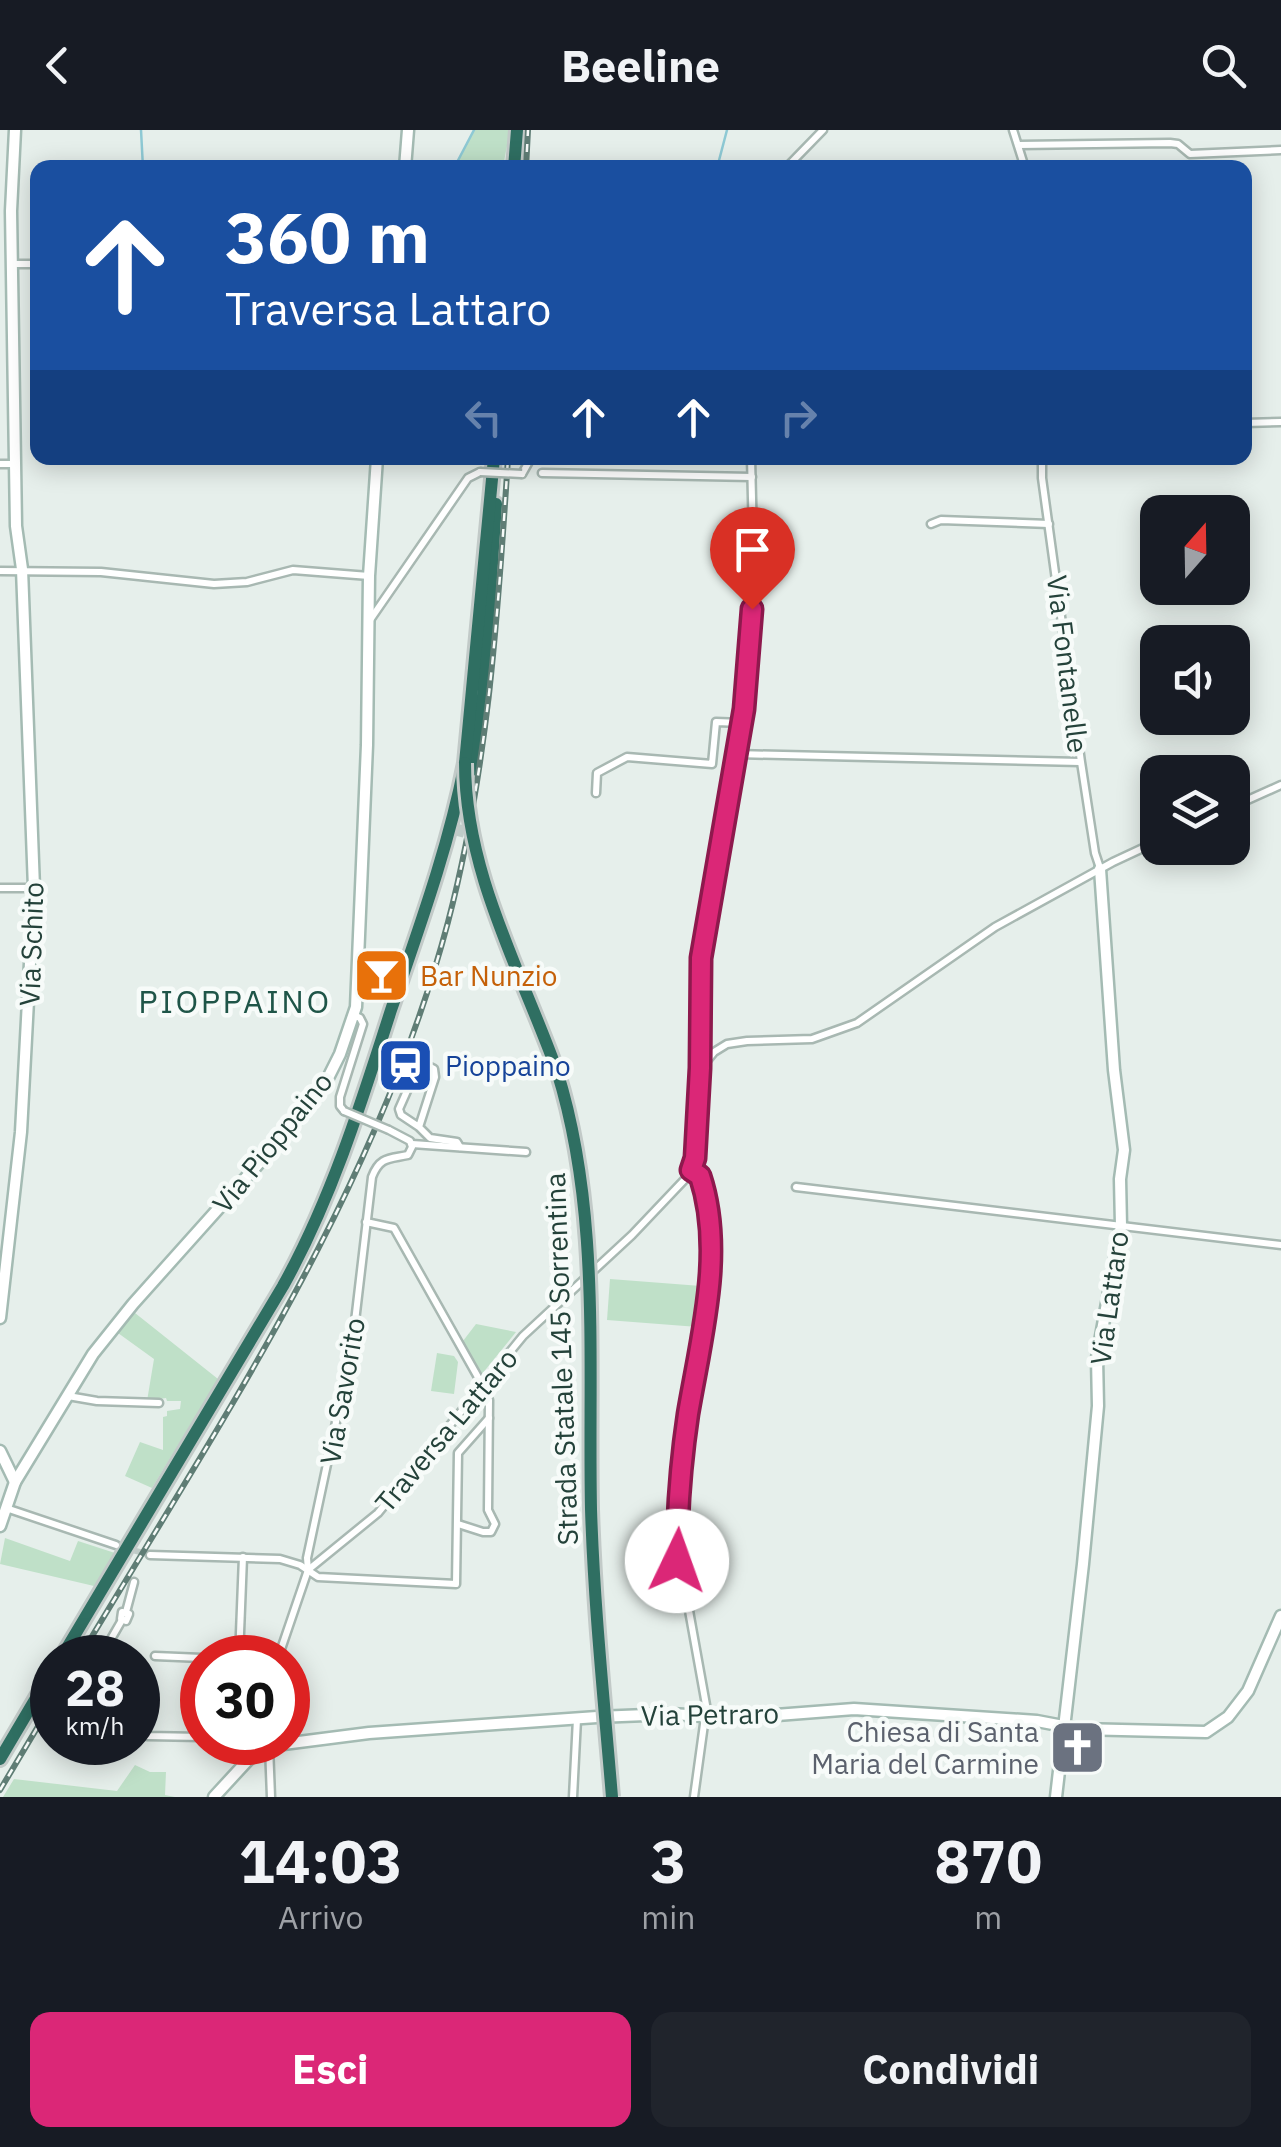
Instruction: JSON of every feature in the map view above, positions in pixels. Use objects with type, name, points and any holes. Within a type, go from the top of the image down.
[{"type":"highway","points":[[515,160],[517,130]]},
{"type":"highway","name":"Strada Statale 145 Sorrentina","points":[[493,465],[485,528],[466,805],[477,859],[567,1103],[582,1182],[588,1272],[593,1555],[612,1797]]},
{"type":"highway","points":[[75,1635],[295,1266],[323,1205],[439,873],[481,716],[494,465]]},
{"type":"highway","points":[[381,1042],[416,969],[458,836]]},
{"type":"highway","points":[[0,1759],[30,1708]]},
{"type":"street","name":"Via Schito","points":[[0,1318],[3,1260],[21,1132],[34,888],[22,569],[16,526],[12,264],[15,130]]},
{"type":"street","points":[[406,160],[408,130]]},
{"type":"street","points":[[794,160],[823,130]]},
{"type":"street","points":[[1012,130],[1023,160]]},
{"type":"street","points":[[1019,145],[1170,143],[1190,154],[1281,150]]},
{"type":"street","points":[[12,264],[30,264]]},
{"type":"street","points":[[1252,424],[1281,422]]},
{"type":"street","points":[[0,464],[16,464]]},
{"type":"street","name":"Via Pioppaino","points":[[0,1526],[6,1508],[8,1476],[112,1329],[323,1088],[354,1015],[377,465]]},
{"type":"street","points":[[369,620],[405,574],[468,478],[480,472],[522,474],[527,465]]},
{"type":"street","points":[[694,1797],[706,1716],[677,1561],[688,1416],[713,1234],[700,1176],[691,1170],[700,1068],[701,958],[742,723],[754,579],[751,465]]},
{"type":"street","name":"Via Fontanelle","points":[[1043,465],[1081,762],[1094,853],[1100,869]]},
{"type":"street","points":[[542,473],[752,477]]},
{"type":"street","points":[[931,524],[941,520],[1049,524]]},
{"type":"street","points":[[0,571],[101,572],[214,584],[248,582],[293,570],[369,576]]},
{"type":"street","points":[[596,794],[597,773],[623,757],[712,764],[716,722],[742,723]]},
{"type":"street","points":[[737,754],[1081,762]]},
{"type":"street","points":[[1250,799],[1281,785]]},
{"type":"street","points":[[700,1068],[727,1044],[812,1039],[858,1023],[995,927],[1140,850]]},
{"type":"street","name":"Via Lattaro","points":[[1056,1797],[1098,1406],[1097,1358],[1121,1226],[1124,1150],[1114,1070],[1100,869]]},
{"type":"street","points":[[0,888],[34,888]]},
{"type":"street","points":[[354,1015],[363,1024],[340,1097],[344,1111],[412,1144],[526,1152]]},
{"type":"street","points":[[420,1127],[435,1077],[434,1069],[426,1064],[412,1073],[399,1109],[401,1115],[430,1138],[457,1142],[460,1147]]},
{"type":"street","name":"Via Savorito","points":[[286,1635],[308,1570],[307,1558],[352,1348],[374,1171],[386,1158],[408,1155],[412,1144]]},
{"type":"street","name":"Traversa Lattaro","points":[[308,1570],[378,1513],[544,1314],[632,1235],[691,1170]]},
{"type":"street","points":[[796,1188],[1281,1246]]},
{"type":"street","points":[[366,1222],[394,1228],[489,1400],[488,1510],[494,1527],[486,1533],[458,1524]]},
{"type":"street","points":[[67,1395],[97,1401],[159,1403]]},
{"type":"street","points":[[150,1555],[280,1559],[323,1578],[456,1584],[458,1453],[489,1418]]},
{"type":"street","points":[[0,1451],[8,1476]]},
{"type":"street","points":[[6,1508],[116,1545]]},
{"type":"street","points":[[240,1635],[243,1557]]},
{"type":"street","points":[[113,1635],[124,1616],[134,1582]]},
{"type":"street","name":"Via Petraro","points":[[310,1740],[578,1718],[671,1714],[738,1718],[854,1709],[1036,1721],[1066,1727],[1206,1732],[1228,1717],[1248,1691],[1281,1616]]},
{"type":"street","points":[[573,1797],[578,1718]]},
{"type":"street","points":[[214,1797],[244,1765]]},
{"type":"street","points":[[266,1765],[272,1797]]},
{"type":"green space","points":[[474,130],[510,130],[504,160],[458,160]]},
{"type":"green space","points":[[610,1279],[701,1286],[698,1327],[607,1320]]},
{"type":"green space","points":[[135,1313],[218,1379],[152,1488],[125,1476],[140,1442],[163,1450],[163,1417],[167,1411],[180,1409],[181,1401],[147,1401],[154,1359],[118,1333]]},
{"type":"green space","points":[[476,1324],[516,1332],[482,1374],[463,1341]]},
{"type":"green space","points":[[437,1353],[454,1356],[458,1362],[454,1394],[431,1391]]},
{"type":"green space","points":[[5,1538],[70,1561],[78,1541],[115,1553],[94,1586],[0,1564]]},
{"type":"green space","points":[[135,1765],[150,1772],[166,1772],[165,1795],[175,1797],[3,1797],[14,1779],[117,1791]]},
{"type":"waterway","points":[[141,130],[143,160]]},
{"type":"waterway","points":[[458,160],[474,130]]},
{"type":"waterway","points":[[719,160],[727,130]]},
{"type":"tunnel","points":[[457,836],[466,799]]},
{"type":"tunnel","points":[[126,1548],[150,1555]]},
{"type":"railway","points":[[526,160],[528,130]]},
{"type":"railway","points":[[93,1635],[290,1302],[380,1117],[418,1021],[448,922],[473,807],[495,633],[507,465]]},
{"type":"railway","points":[[0,1790],[30,1740]]},
{"type":"place","name":"Bar Nunzio","points":[[381,975]]},
{"type":"place","name":"Pioppaino","points":[[406,1065]]},
{"type":"place","name":"Chiesa di Santa Maria del Carmine","points":[[1078,1747]]},
{"type":"district","name":"PIOPPAINO","points":[[235,1001]]},
{"type":"route","points":[[677,1561],[688,1416],[713,1234],[700,1176],[691,1170],[700,1068],[698,986],[744,709],[752,609]]}]
